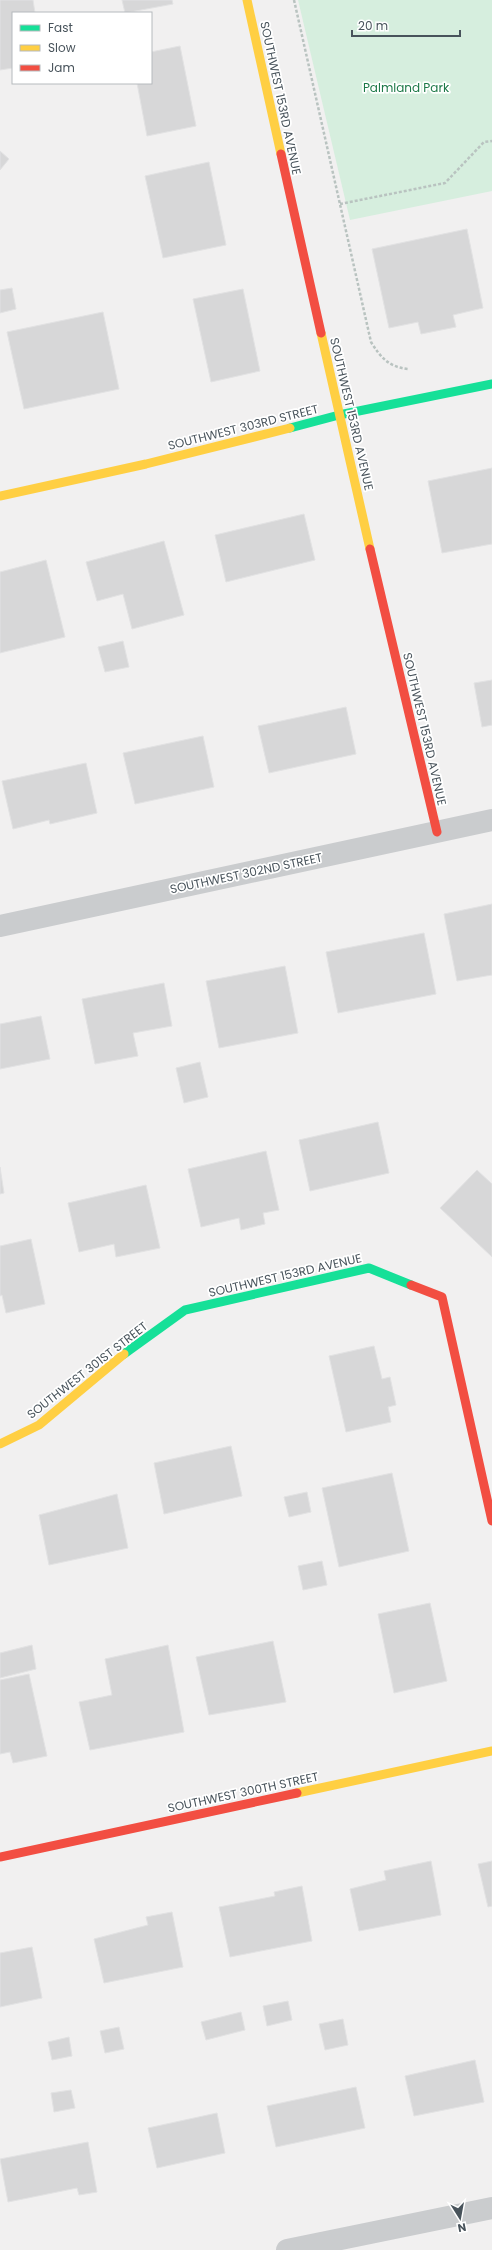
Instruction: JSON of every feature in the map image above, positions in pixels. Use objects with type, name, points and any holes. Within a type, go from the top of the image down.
[{"type":"street","name":"SOUTHWEST 153RD AVENUE","points":[[247,0],[339,415],[437,832]]},
{"type":"street","name":"SOUTHWEST 303RD STREET","points":[[0,496],[146,464],[339,415],[492,384]]},
{"type":"street","name":"SOUTHWEST 302ND STREET","points":[[0,926],[492,820]]},
{"type":"street","name":"SOUTHWEST 153RD AVENUE","points":[[186,1310],[369,1268],[442,1297],[492,1521]]},
{"type":"street","name":"SOUTHWEST 301ST STREET","points":[[0,1444],[39,1425],[114,1361],[186,1310]]},
{"type":"street","name":"SOUTHWEST 300TH STREET","points":[[0,1858],[492,1751]]},
{"type":"street","points":[[287,2250],[492,2208]]},
{"type":"path","points":[[294,0],[371,342],[382,359],[396,368],[415,368]]},
{"type":"path","points":[[340,204],[445,183],[484,142],[492,141]]},
{"type":"green space","name":"Palmland Park","points":[[298,0],[492,0],[492,191],[350,220]]},
{"type":"building","points":[[0,0],[33,0],[35,12],[12,12],[12,68],[0,70]]},
{"type":"building","points":[[122,0],[172,0],[173,4],[130,12],[125,12]]},
{"type":"building","points":[[180,46],[196,126],[147,136],[137,84],[152,84],[152,52]]},
{"type":"building","points":[[0,151],[9,159],[0,170]]},
{"type":"building","points":[[209,162],[226,245],[163,258],[145,176]]},
{"type":"building","points":[[467,229],[483,308],[453,315],[456,327],[421,334],[418,322],[389,328],[372,249]]},
{"type":"building","points":[[12,288],[16,309],[0,313],[0,290]]},
{"type":"building","points":[[243,289],[260,371],[211,382],[193,299]]},
{"type":"building","points":[[103,312],[119,389],[24,409],[7,332]]},
{"type":"building","points":[[492,468],[492,544],[442,553],[428,481]]},
{"type":"building","points":[[304,514],[315,560],[226,582],[215,535]]},
{"type":"building","points":[[164,541],[184,615],[132,629],[123,594],[97,601],[86,562]]},
{"type":"building","points":[[46,560],[65,637],[0,653],[0,572]]},
{"type":"building","points":[[123,641],[129,667],[105,672],[98,647]]},
{"type":"building","points":[[492,680],[492,725],[482,727],[474,683]]},
{"type":"building","points":[[346,707],[356,754],[269,773],[258,726]]},
{"type":"building","points":[[203,736],[214,787],[135,804],[123,753]]},
{"type":"building","points":[[86,763],[97,813],[50,824],[49,820],[13,829],[2,781]]},
{"type":"building","points":[[492,904],[492,975],[457,981],[444,914]]},
{"type":"building","points":[[424,933],[436,994],[338,1013],[326,952]]},
{"type":"building","points":[[285,966],[298,1033],[219,1048],[206,981]]},
{"type":"building","points":[[164,983],[172,1026],[133,1033],[138,1056],[95,1064],[82,999]]},
{"type":"building","points":[[41,1016],[50,1059],[0,1069],[0,1024]]},
{"type":"building","points":[[200,1062],[208,1097],[184,1103],[176,1068]]},
{"type":"building","points":[[378,1122],[389,1173],[310,1191],[299,1140]]},
{"type":"building","points":[[266,1151],[279,1210],[263,1213],[265,1224],[241,1230],[239,1218],[201,1227],[188,1169]]},
{"type":"building","points":[[0,1167],[4,1193],[0,1194]]},
{"type":"building","points":[[477,1170],[492,1184],[492,1257],[440,1208]]},
{"type":"building","points":[[146,1185],[160,1248],[116,1257],[114,1244],[79,1252],[68,1203]]},
{"type":"building","points":[[31,1239],[45,1304],[6,1313],[2,1295],[0,1296],[0,1246]]},
{"type":"building","points":[[374,1346],[382,1379],[390,1377],[396,1405],[388,1407],[391,1422],[346,1432],[329,1356]]},
{"type":"building","points":[[231,1446],[242,1496],[164,1514],[154,1463]]},
{"type":"building","points":[[392,1473],[409,1551],[339,1567],[322,1488]]},
{"type":"building","points":[[307,1492],[311,1512],[289,1517],[284,1497]]},
{"type":"building","points":[[117,1494],[128,1548],[49,1565],[39,1515]]},
{"type":"building","points":[[322,1561],[327,1585],[303,1590],[298,1566]]},
{"type":"building","points":[[430,1603],[447,1681],[394,1693],[378,1614]]},
{"type":"building","points":[[273,1641],[286,1702],[209,1715],[196,1657]]},
{"type":"building","points":[[32,1645],[36,1669],[0,1678],[0,1653]]},
{"type":"building","points":[[168,1645],[184,1732],[90,1750],[79,1702],[112,1695],[105,1659]]},
{"type":"building","points":[[29,1674],[47,1756],[13,1763],[10,1752],[0,1754],[0,1680]]},
{"type":"building","points":[[431,1861],[441,1915],[359,1931],[350,1889],[386,1880],[384,1871]]},
{"type":"building","points":[[492,1861],[492,1906],[488,1907],[478,1864]]},
{"type":"building","points":[[302,1886],[312,1941],[230,1957],[219,1907],[275,1896],[274,1892]]},
{"type":"building","points":[[172,1912],[183,1967],[104,1983],[94,1939],[148,1925],[146,1917]]},
{"type":"building","points":[[32,1947],[42,1998],[0,2007],[0,1953]]},
{"type":"building","points":[[288,2001],[292,2020],[267,2026],[263,2006]]},
{"type":"building","points":[[241,2012],[245,2030],[206,2040],[201,2022]]},
{"type":"building","points":[[343,2019],[348,2045],[325,2050],[319,2024]]},
{"type":"building","points":[[119,2027],[124,2049],[105,2053],[100,2031]]},
{"type":"building","points":[[69,2037],[72,2056],[52,2060],[48,2042]]},
{"type":"building","points":[[475,2060],[484,2102],[414,2116],[405,2076]]},
{"type":"building","points":[[356,2087],[365,2128],[276,2147],[267,2106]]},
{"type":"building","points":[[71,2090],[75,2108],[54,2112],[51,2093]]},
{"type":"building","points":[[217,2113],[225,2153],[157,2168],[148,2128]]},
{"type":"building","points":[[88,2142],[97,2192],[79,2195],[77,2188],[8,2202],[0,2159]]},
{"type":"traffic: fast","points":[[290,428],[339,415],[492,384]]},
{"type":"traffic: fast","points":[[124,1354],[185,1310],[369,1268],[411,1285]]},
{"type":"traffic: slow","points":[[247,0],[281,154]]},
{"type":"traffic: slow","points":[[321,333],[370,549]]},
{"type":"traffic: slow","points":[[0,496],[146,464],[290,428]]},
{"type":"traffic: slow","points":[[0,1444],[39,1425],[124,1354]]},
{"type":"traffic: slow","points":[[297,1793],[492,1751]]},
{"type":"traffic: jam","points":[[281,154],[321,333]]},
{"type":"traffic: jam","points":[[370,549],[437,832]]},
{"type":"traffic: jam","points":[[411,1285],[442,1297],[492,1521]]},
{"type":"traffic: jam","points":[[0,1857],[297,1793]]}]
